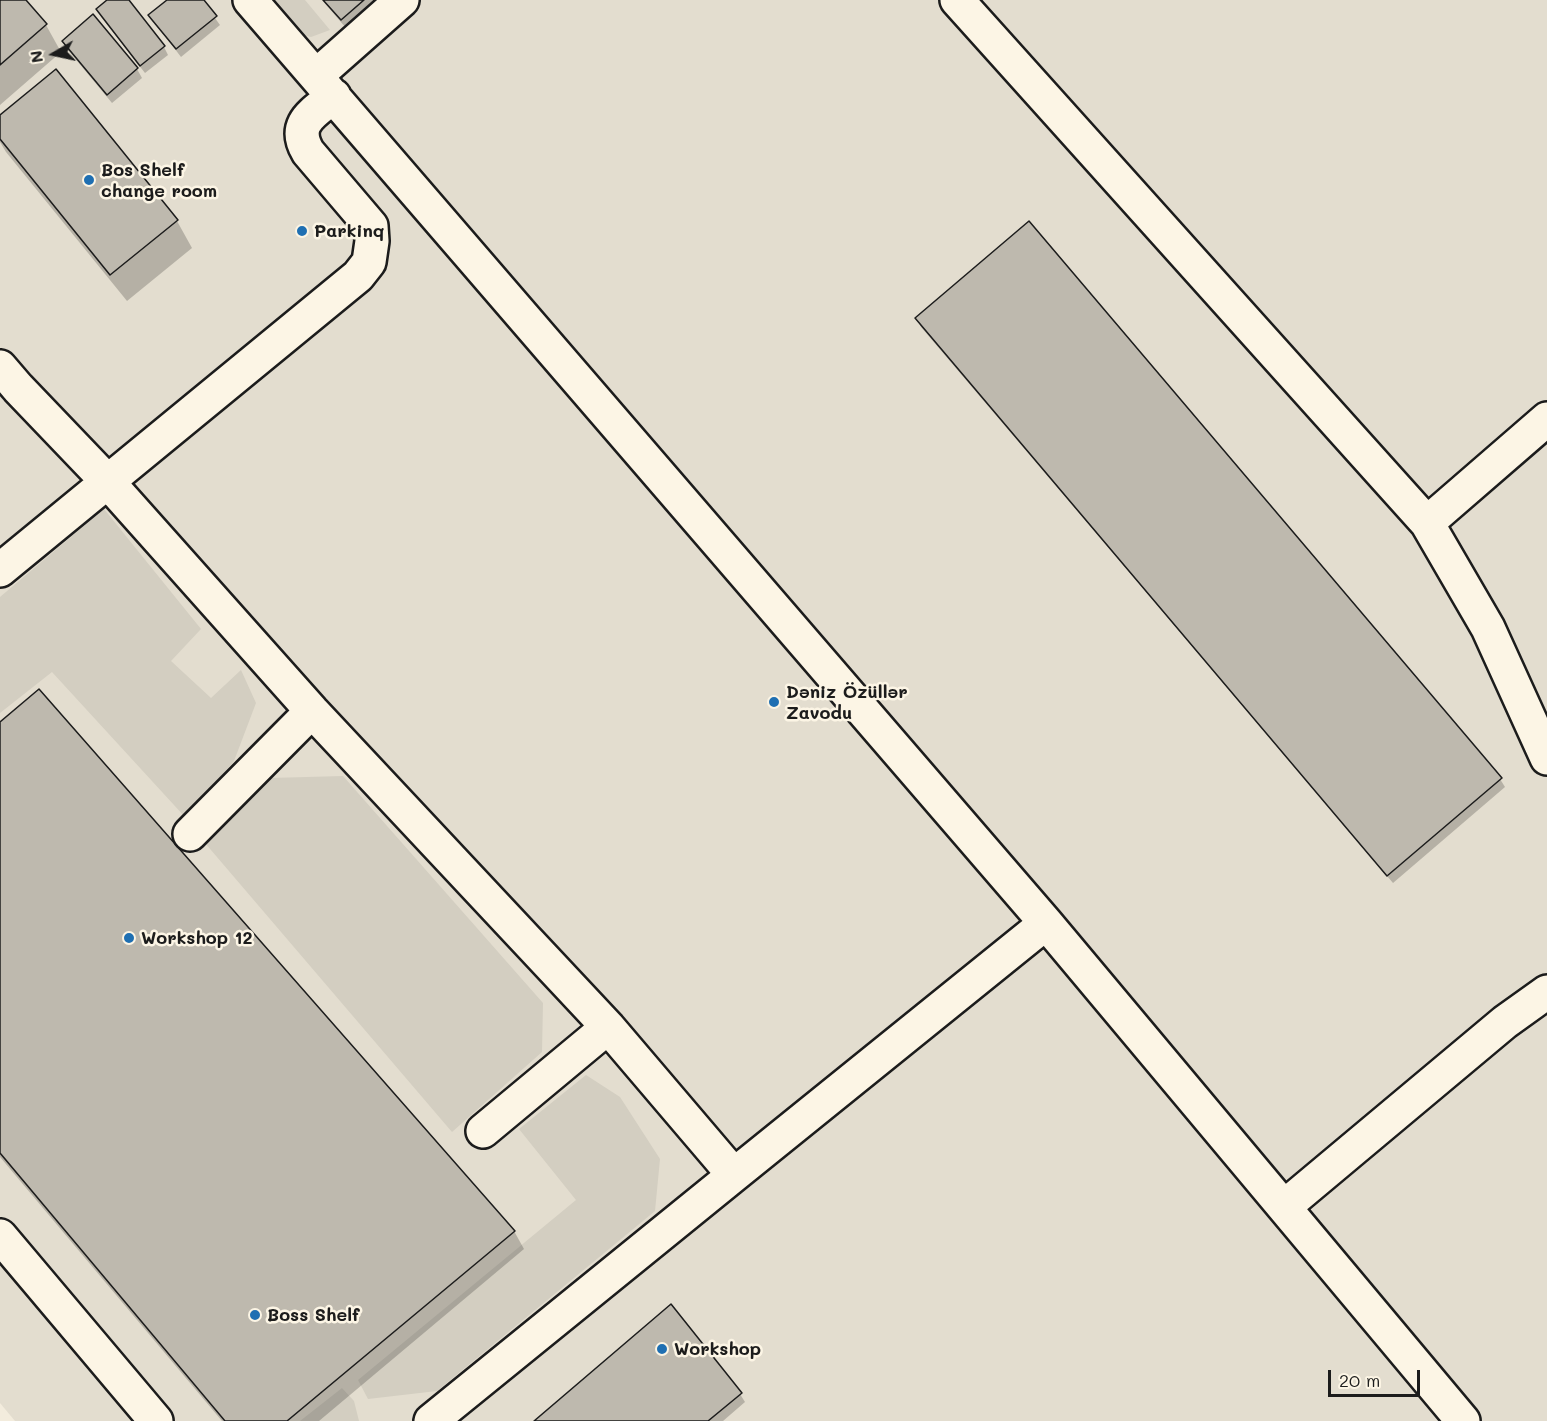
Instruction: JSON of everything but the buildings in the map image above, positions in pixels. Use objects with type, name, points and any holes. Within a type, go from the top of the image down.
[{"type":"lane","points":[[250,0],[1046,923],[1463,1421]]},
{"type":"lane","points":[[0,570],[358,276],[369,262],[372,241],[371,226],[308,152],[302,141],[301,130],[325,86],[402,0]]},
{"type":"lane","points":[[957,0],[1427,524],[1488,628],[1547,758]]},
{"type":"lane","points":[[0,367],[107,480],[312,711],[608,1027],[734,1175]]},
{"type":"lane","points":[[1427,524],[1547,418]]},
{"type":"lane","points":[[190,834],[312,711]]},
{"type":"lane","points":[[431,1421],[1046,923]]},
{"type":"lane","points":[[1284,1207],[1505,1022],[1547,992]]},
{"type":"lane","points":[[483,1131],[608,1027]]},
{"type":"lane","points":[[0,1236],[156,1421]]},
{"type":"shaded area","name":"Dəniz Özüllər Zavodu","points":[[0,0],[1547,0],[1547,1421],[15,1421],[0,1403]]},
{"type":"shaded area","points":[[264,0],[305,0],[330,30],[311,37],[295,33]]},
{"type":"shaded area","points":[[104,509],[201,629],[171,661],[211,698],[241,670],[256,703],[234,761],[185,817],[52,672],[0,713],[0,597]]},
{"type":"shaded area","points":[[343,776],[543,1003],[542,1052],[452,1132],[205,843],[270,778]]},
{"type":"shaded area","points":[[586,1075],[620,1097],[660,1159],[655,1211],[437,1391],[368,1399],[358,1380],[576,1200],[519,1129]]},
{"type":"shaded area","points":[[342,1388],[354,1401],[359,1421],[300,1421]]},
{"type":"place","name":"Bos Shelf change room","points":[[89,180]]},
{"type":"place","name":"Parkinq","points":[[302,231]]},
{"type":"place","name":"Dəniz Özüllər Zavodu","points":[[774,702]]},
{"type":"place","name":"Workshop 12","points":[[129,938]]},
{"type":"place","name":"Boss Shelf","points":[[255,1315]]},
{"type":"place","name":"Workshop","points":[[662,1349]]}]
